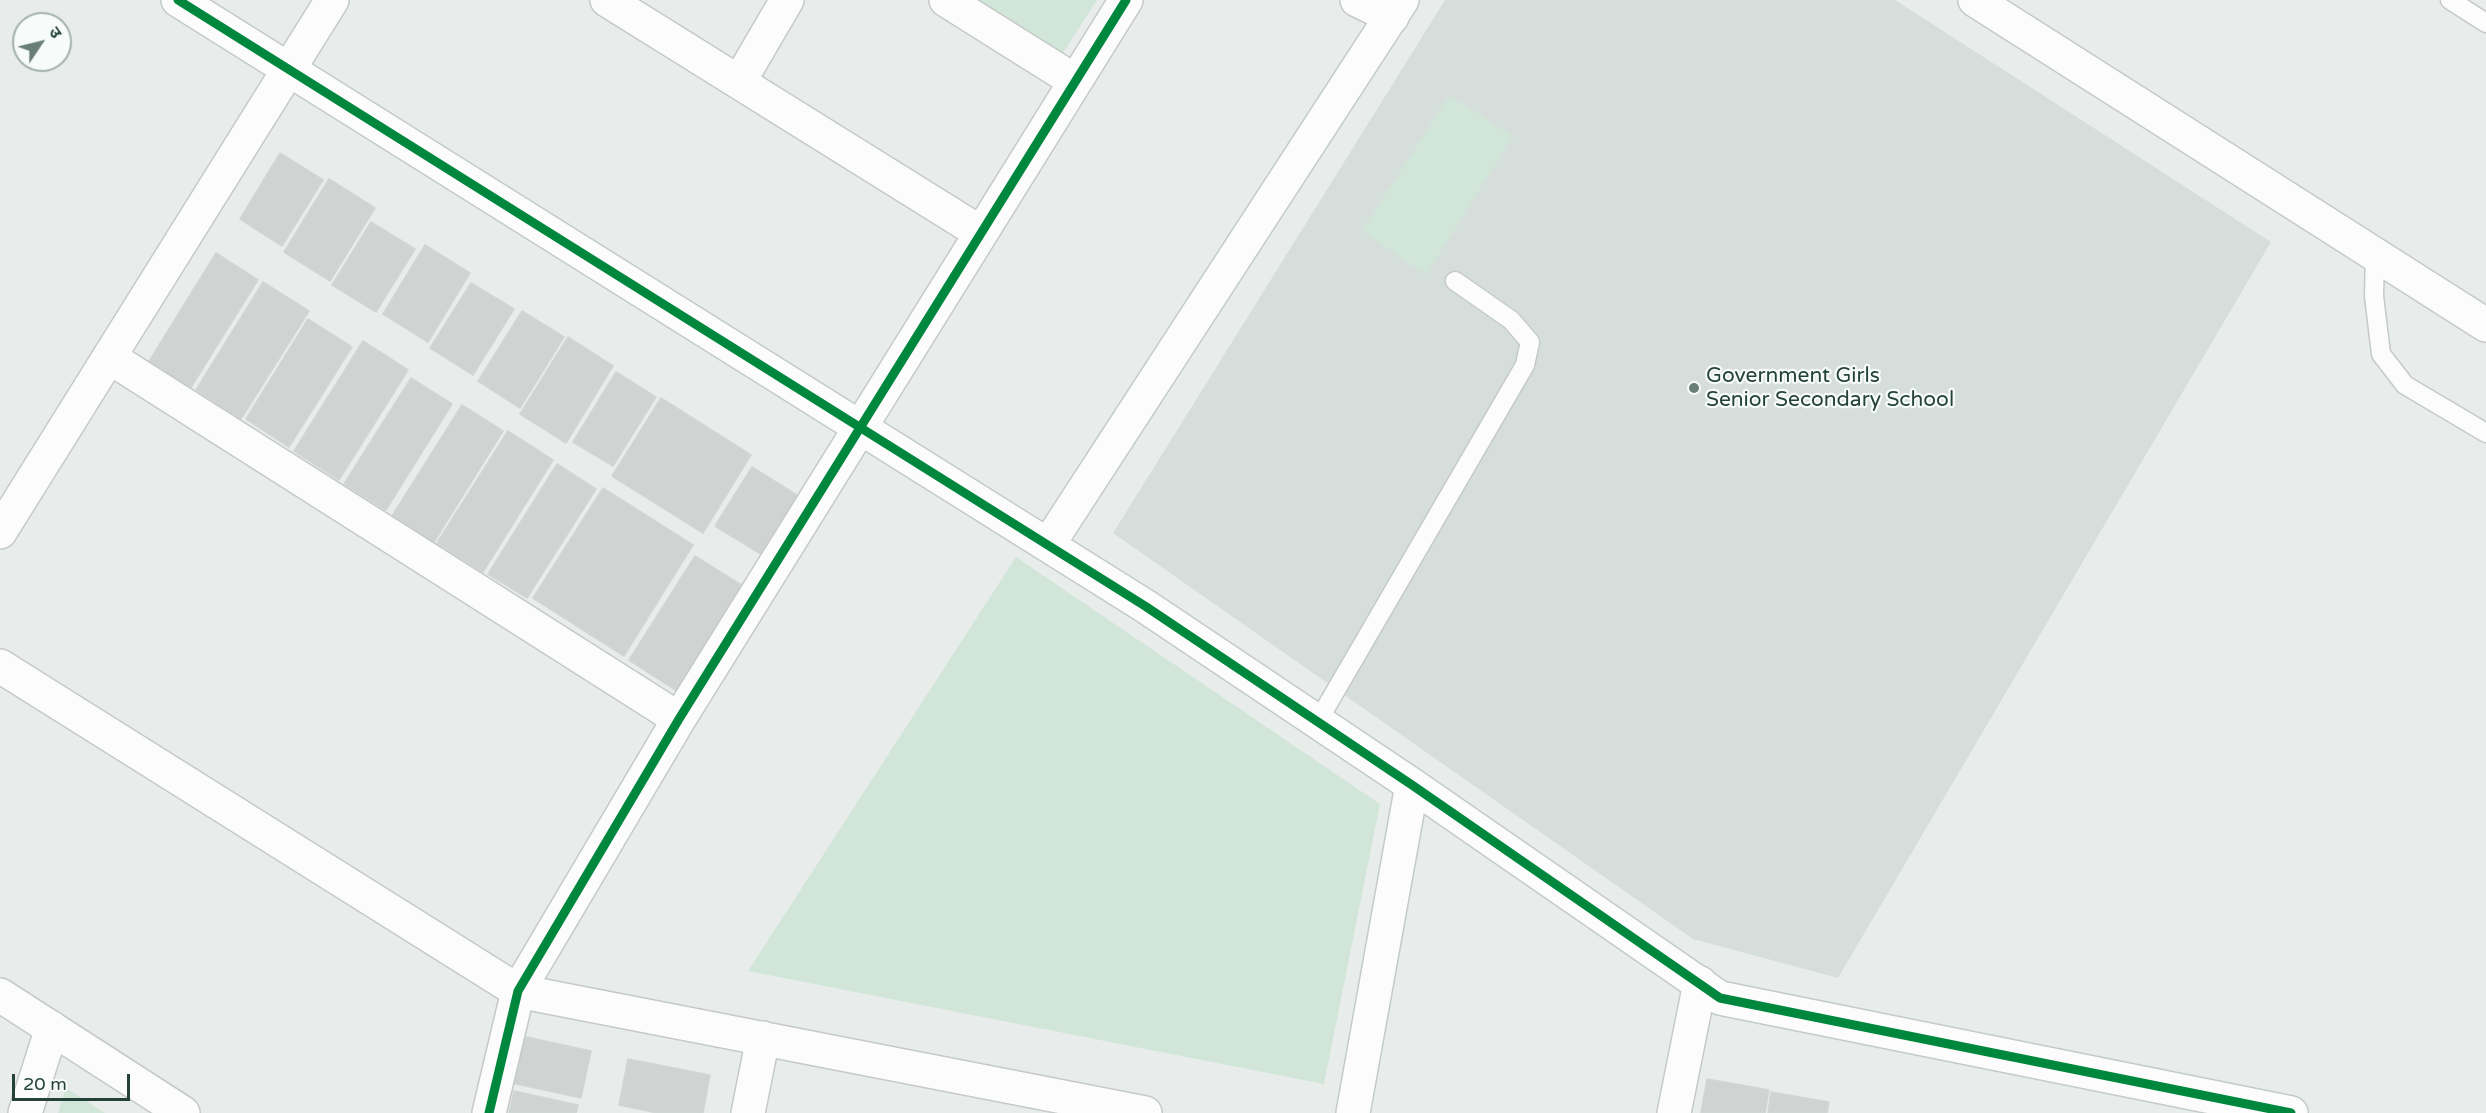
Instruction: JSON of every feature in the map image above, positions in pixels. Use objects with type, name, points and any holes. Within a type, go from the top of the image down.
[{"type":"street","points":[[178,0],[1145,606],[1412,785],[1720,998],[2291,1113]]},
{"type":"street","points":[[0,532],[332,0]]},
{"type":"street","points":[[608,0],[981,233]]},
{"type":"street","points":[[739,82],[787,0]]},
{"type":"street","points":[[946,0],[1075,81]]},
{"type":"street","points":[[489,1113],[518,991],[679,719],[1126,0]]},
{"type":"street","points":[[1048,545],[1397,9],[1357,0]]},
{"type":"street","points":[[1975,0],[2486,325]]},
{"type":"street","points":[[109,357],[679,719]]},
{"type":"street","points":[[0,666],[518,991],[1145,1113]]},
{"type":"street","points":[[1353,1113],[1412,785]]},
{"type":"street","points":[[1674,1113],[1700,983]]},
{"type":"street","points":[[0,995],[183,1113]]},
{"type":"street","points":[[25,1113],[52,1028]]},
{"type":"street","points":[[748,1113],[763,1038]]},
{"type":"lane","points":[[2450,0],[2486,23]]},
{"type":"lane","points":[[2376,255],[2374,296],[2381,354],[2405,385],[2486,433]]},
{"type":"lane","points":[[1318,721],[1525,365],[1530,342],[1511,320],[1455,281]]},
{"type":"shaded area","name":"Government Girls Senior Secondary School","points":[[1445,0],[1895,0],[2271,242],[1838,978],[1693,939],[1113,533]]},
{"type":"green space","points":[[975,0],[1097,0],[1061,56]]},
{"type":"green space","points":[[1449,96],[1513,136],[1426,275],[1362,231]]},
{"type":"green space","points":[[1016,557],[1380,804],[1324,1084],[748,971]]},
{"type":"green space","points":[[66,1088],[105,1113],[58,1113]]},
{"type":"building","points":[[280,153],[323,180],[282,246],[240,219]]},
{"type":"building","points":[[329,179],[375,208],[330,281],[284,252]]},
{"type":"building","points":[[371,222],[415,249],[376,312],[332,285]]},
{"type":"building","points":[[425,245],[470,273],[428,342],[383,314]]},
{"type":"building","points":[[216,253],[258,280],[190,389],[148,363]]},
{"type":"building","points":[[263,282],[309,311],[241,419],[196,390]]},
{"type":"building","points":[[471,283],[514,309],[473,375],[430,348]]},
{"type":"building","points":[[522,311],[564,337],[520,408],[478,381]]},
{"type":"building","points":[[308,319],[352,347],[289,447],[246,419]]},
{"type":"building","points":[[568,337],[613,366],[566,443],[520,414]]},
{"type":"building","points":[[363,341],[408,370],[339,480],[294,451]]},
{"type":"building","points":[[616,372],[656,397],[613,466],[573,442]]},
{"type":"building","points":[[411,378],[452,404],[386,510],[344,484]]},
{"type":"building","points":[[661,398],[751,455],[703,533],[612,476]]},
{"type":"building","points":[[462,405],[503,431],[434,542],[392,516]]},
{"type":"building","points":[[508,431],[553,460],[483,572],[437,543]]},
{"type":"building","points":[[557,464],[596,489],[527,598],[488,574]]},
{"type":"building","points":[[752,467],[800,497],[764,556],[715,526]]},
{"type":"building","points":[[603,488],[693,545],[624,656],[533,598]]},
{"type":"building","points":[[695,556],[743,586],[677,691],[629,660]]},
{"type":"building","points":[[522,1036],[591,1051],[581,1098],[512,1083]]},
{"type":"building","points":[[628,1059],[710,1075],[703,1113],[657,1113],[619,1105]]},
{"type":"building","points":[[1707,1079],[1769,1090],[1765,1113],[1701,1113]]},
{"type":"building","points":[[514,1091],[578,1105],[576,1113],[509,1113]]},
{"type":"building","points":[[1771,1092],[1829,1102],[1827,1113],[1768,1113]]},
{"type":"cycle path","points":[[178,0],[1145,606],[1412,785],[1720,998],[2291,1113]]},
{"type":"cycle path","points":[[489,1113],[518,991],[679,719],[1126,0]]},
{"type":"place","name":"Government Girls Senior Secondary School","points":[[1694,388]]}]
